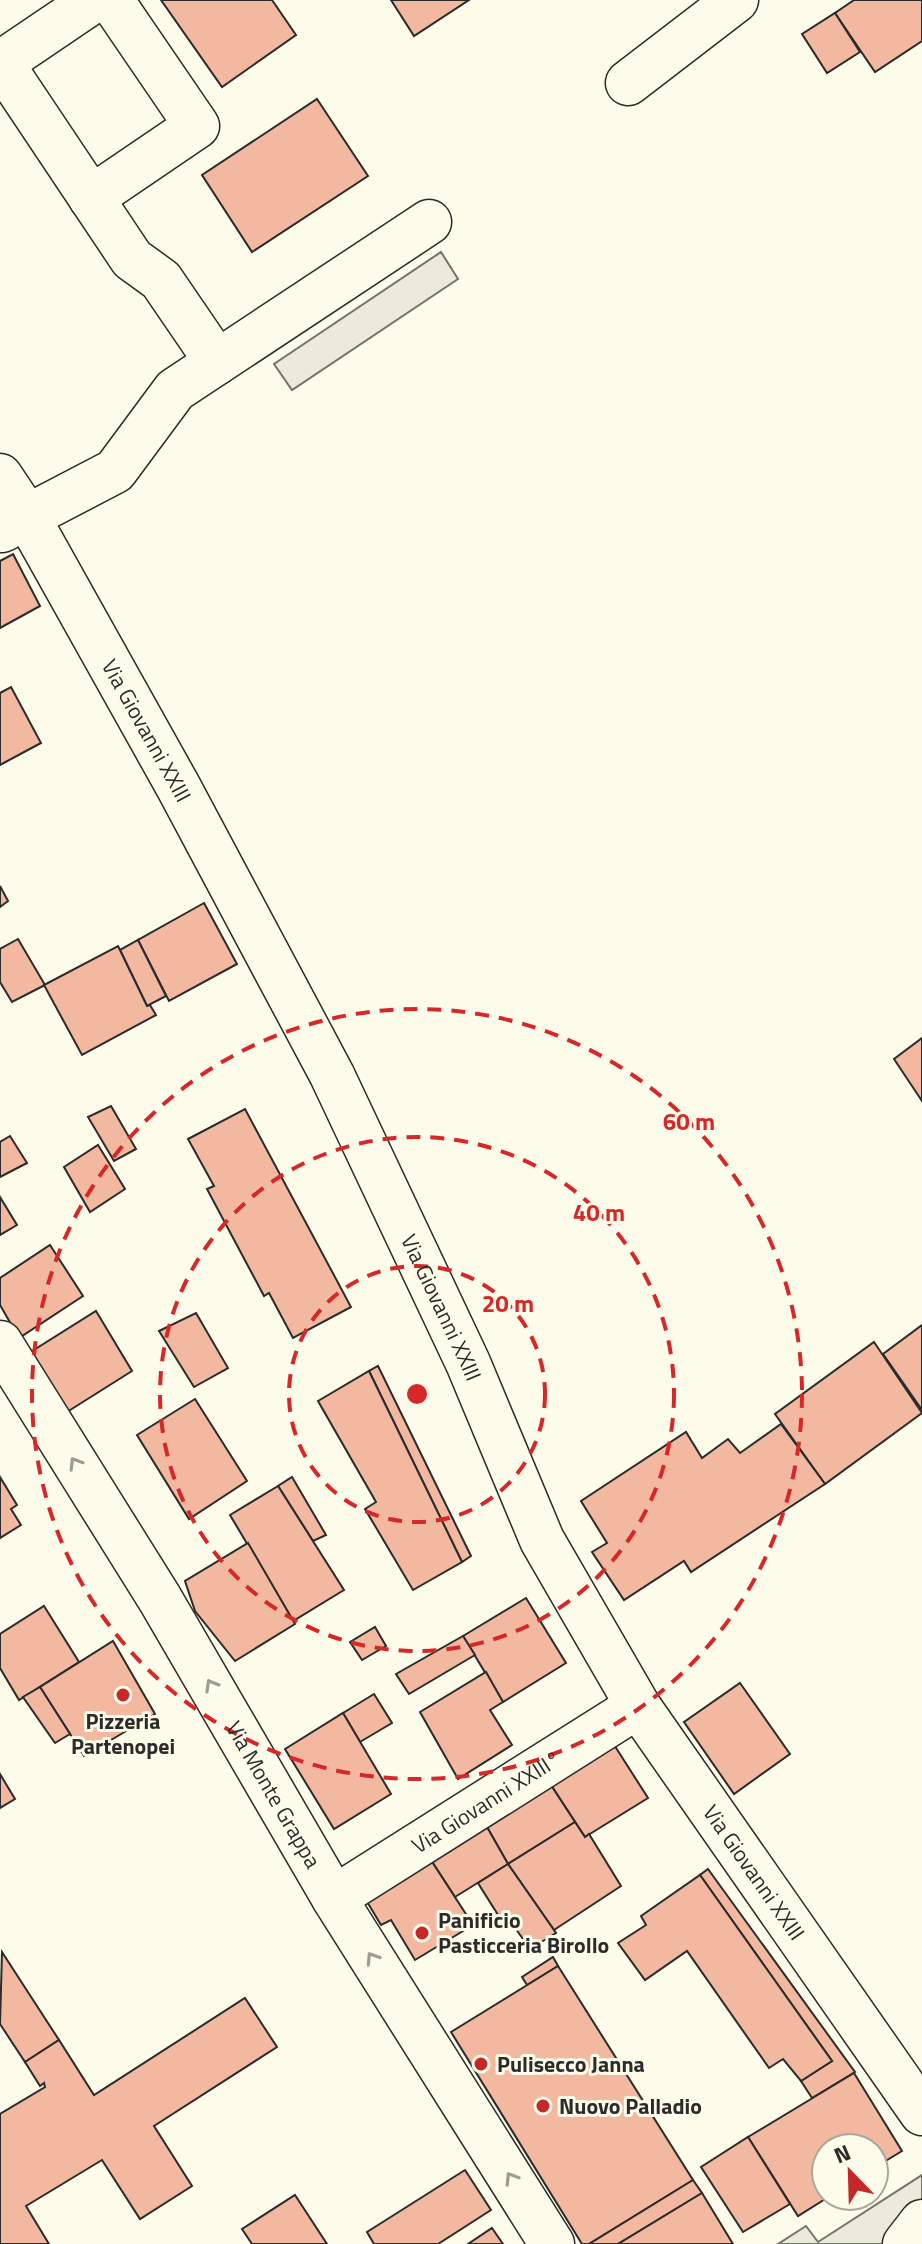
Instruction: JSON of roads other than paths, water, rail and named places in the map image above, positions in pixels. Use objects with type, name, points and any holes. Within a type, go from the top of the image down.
[{"type":"street","points":[[94,0],[1,63],[132,259],[161,280],[217,362]]},
{"type":"street","points":[[91,198],[197,126],[111,0]]},
{"type":"street","points":[[628,83],[736,0]]},
{"type":"street","points":[[14,524],[115,471],[175,390],[429,222]]},
{"type":"street","name":"Via Giovanni XXIII","points":[[0,476],[14,524],[179,788],[332,1075],[468,1363],[542,1540],[638,1706],[922,2113]]},
{"type":"street","name":"Via Monte Grappa","points":[[0,1343],[160,1599],[334,1898],[552,2244]]},
{"type":"street","name":"Via Giovanni XXIII°","points":[[334,1898],[638,1706]]},
{"type":"street","points":[[905,2244],[922,2222]]},
{"type":"place","name":"Pizzeria Partenopei","points":[[123,1695]]},
{"type":"place","name":"Panificio Pasticceria Birollo","points":[[422,1933]]},
{"type":"place","name":"Pulisecco Janna","points":[[481,2064]]},
{"type":"place","name":"Nuovo Palladio","points":[[543,2106]]}]
